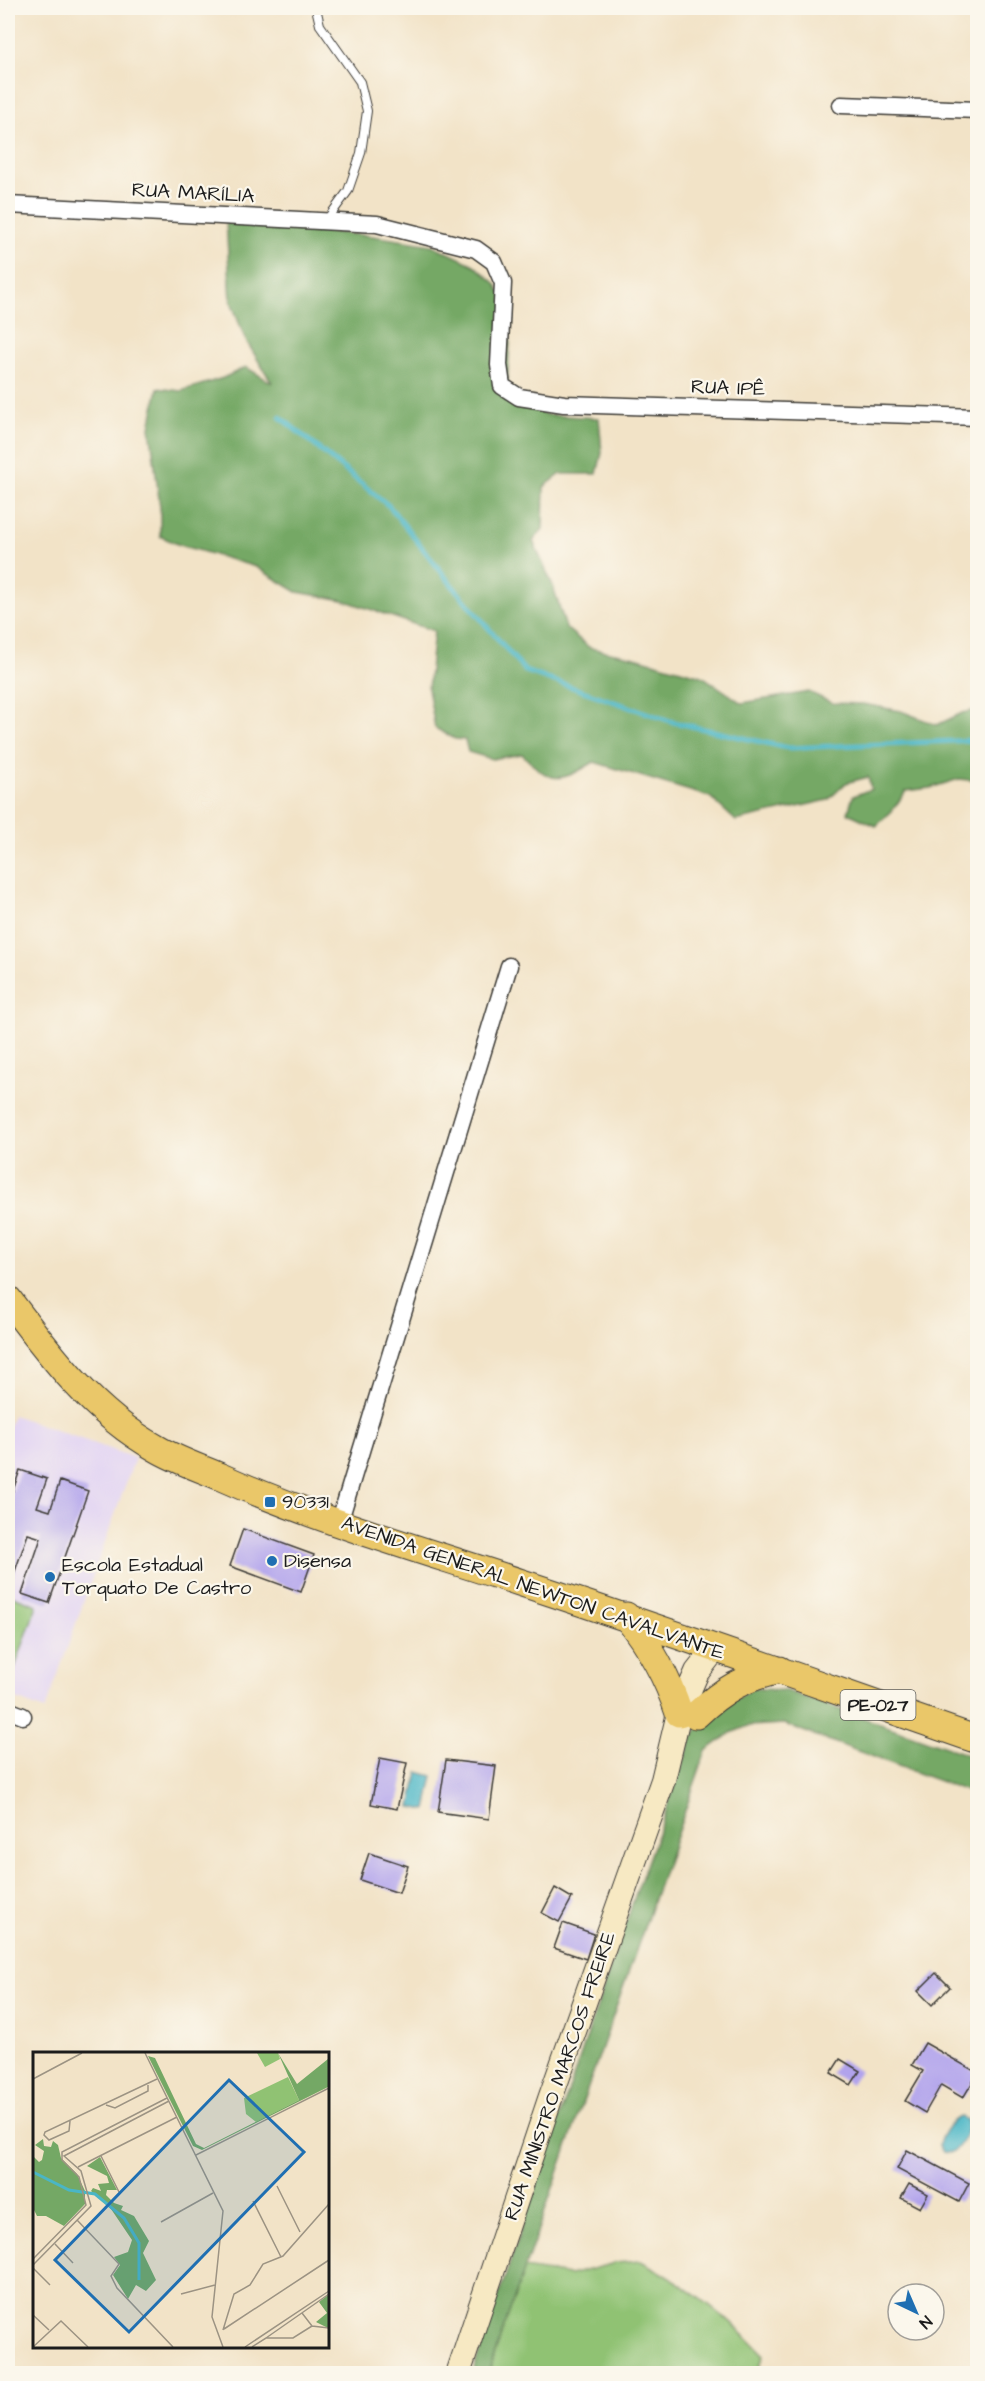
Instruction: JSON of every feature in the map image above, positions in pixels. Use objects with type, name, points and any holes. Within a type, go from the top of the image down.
[{"type":"main road","name":"AVENIDA GENERAL NEWTON CAVALVANTE","points":[[8,1299],[62,1369],[110,1418],[156,1449],[282,1503],[626,1616],[978,1740]]},
{"type":"main road","points":[[626,1616],[644,1638],[688,1714],[744,1680],[780,1670]]},
{"type":"main road","name":"RUA MINISTRO MARCOS FREIRE","points":[[458,2373],[550,2099],[688,1714],[698,1672],[715,1649]]},
{"type":"street","points":[[841,105],[978,110]]},
{"type":"street","name":"RUA MARÍLIA","points":[[8,205],[377,224],[476,249],[494,262],[502,283],[500,365]]},
{"type":"street","name":"RUA IPÊ","points":[[500,365],[502,386],[519,397],[537,401],[594,405],[978,417]]},
{"type":"street","points":[[339,1523],[509,966]]},
{"type":"lane","points":[[316,8],[321,25],[360,82],[367,111],[361,153],[348,191],[326,221]]},
{"type":"shaded area","name":"Escola Estadual Torquato De Castro","points":[[13,1415],[135,1458],[45,1710],[8,1696],[8,1429]]},
{"type":"green space","points":[[226,222],[373,236],[432,245],[474,265],[495,283],[512,313],[506,400],[548,415],[599,418],[602,453],[597,474],[561,474],[544,487],[543,529],[533,541],[553,586],[566,628],[590,648],[635,657],[702,676],[742,703],[809,692],[832,703],[863,704],[901,711],[937,725],[962,713],[977,710],[977,781],[959,779],[930,788],[906,791],[892,811],[876,826],[848,813],[853,796],[871,789],[868,777],[846,783],[828,800],[736,821],[710,797],[594,762],[563,777],[548,776],[522,754],[492,759],[468,752],[465,740],[455,739],[435,728],[428,689],[434,631],[343,600],[297,592],[256,567],[177,544],[160,536],[160,507],[150,427],[158,388],[181,391],[223,378],[246,367],[272,383],[245,339],[231,301]]},
{"type":"green space","points":[[8,1594],[37,1605],[8,1687]]},
{"type":"green space","points":[[753,1688],[787,1691],[977,1758],[977,1795],[784,1724],[748,1726],[731,1733],[706,1751],[488,2373],[472,2374],[637,1890],[693,1736],[704,1719]]},
{"type":"green space","points":[[641,2261],[691,2291],[750,2341],[764,2355],[757,2373],[488,2373],[524,2268],[569,2275],[615,2263]]},
{"type":"water","points":[[418,1772],[433,1776],[426,1810],[411,1807]]},
{"type":"water","points":[[960,2117],[967,2120],[968,2124],[964,2138],[952,2153],[943,2152],[939,2145],[942,2137],[950,2125]]},
{"type":"building","points":[[20,1470],[47,1479],[37,1507],[50,1511],[60,1481],[88,1491],[49,1603],[22,1594],[41,1538],[28,1534],[8,1591],[8,1505]]},
{"type":"building","name":"Disensa","points":[[243,1529],[314,1555],[301,1592],[230,1566]]},
{"type":"building","points":[[380,1758],[407,1763],[397,1809],[371,1804]]},
{"type":"building","points":[[446,1760],[496,1766],[489,1819],[438,1812]]},
{"type":"building","points":[[369,1853],[408,1866],[399,1893],[360,1880]]},
{"type":"building","points":[[555,1888],[572,1898],[559,1922],[542,1913]]},
{"type":"building","points":[[563,1923],[594,1934],[586,1959],[554,1948]]},
{"type":"building","points":[[936,1973],[950,1987],[932,2005],[918,1991]]},
{"type":"building","points":[[925,2043],[978,2073],[963,2098],[941,2085],[925,2113],[905,2101],[923,2071],[912,2065]]},
{"type":"building","points":[[840,2059],[860,2071],[851,2085],[831,2073]]},
{"type":"building","points":[[907,2150],[969,2183],[959,2202],[897,2169]]},
{"type":"building","points":[[909,2184],[928,2194],[920,2208],[901,2198]]},
{"type":"waterway","points":[[280,417],[389,506],[525,671],[673,722],[788,748],[978,740]]},
{"type":"place","name":"90331","points":[[270,1502]]},
{"type":"place","name":"Disensa","points":[[272,1561]]},
{"type":"place","name":"Escola Estadual Torquato De Castro","points":[[50,1577]]}]
